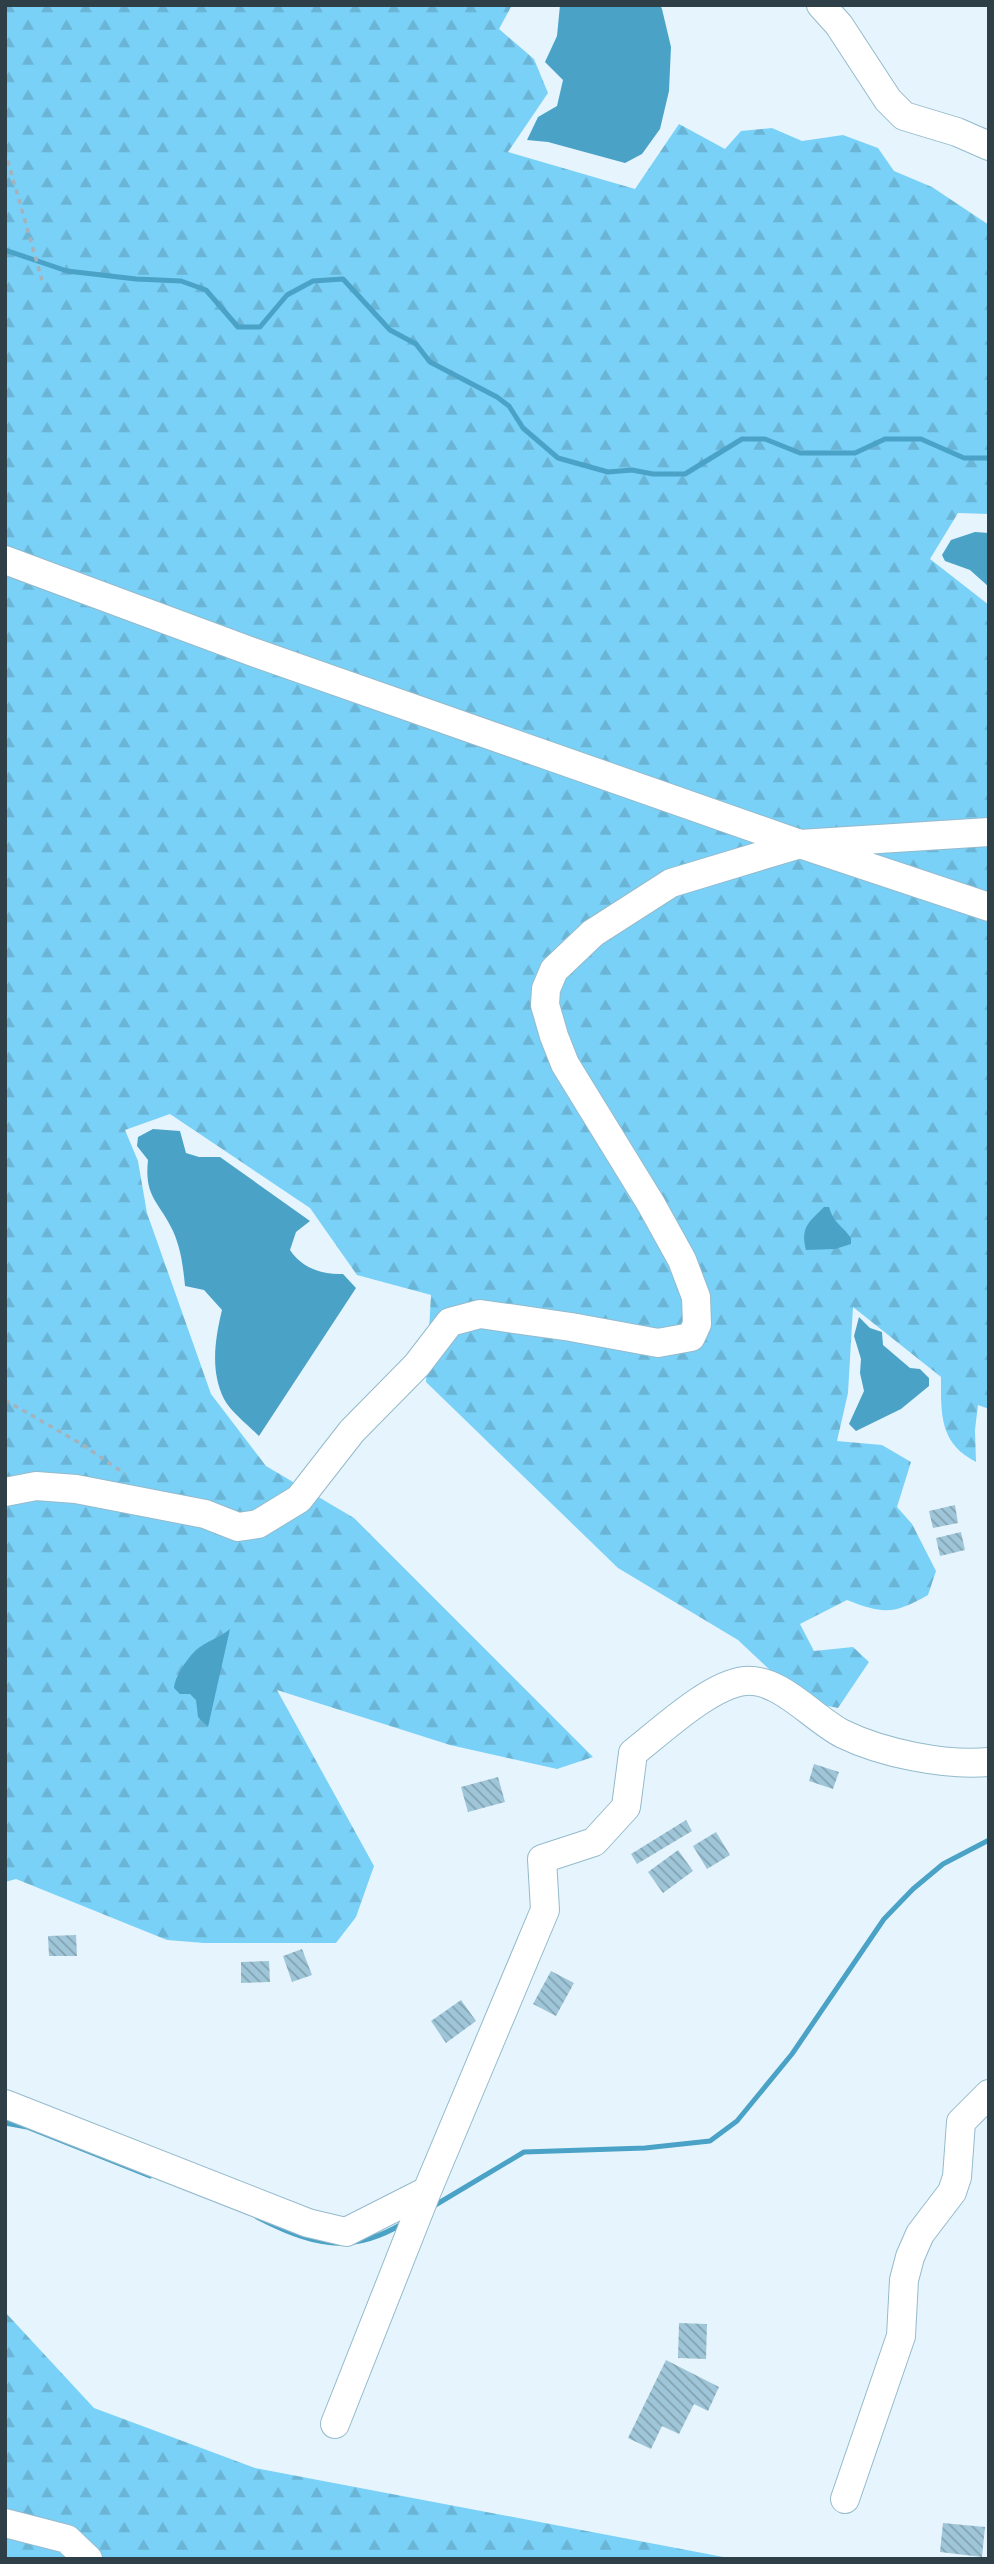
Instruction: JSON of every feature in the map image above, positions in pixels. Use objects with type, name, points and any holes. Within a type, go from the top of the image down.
[{"type":"street","points":[[821,5],[839,25],[888,100],[904,116],[969,136],[989,146]]},
{"type":"street","points":[[5,560],[263,656],[800,844],[989,907]]},
{"type":"street","points":[[5,1492],[36,1486],[76,1489],[205,1514],[238,1527],[258,1524],[299,1499],[352,1431],[417,1365],[450,1322],[480,1314],[658,1343],[691,1337],[697,1324],[696,1297],[682,1260],[565,1064],[545,1004],[546,989],[554,970],[593,933],[671,883],[800,844],[989,832]]},
{"type":"street","points":[[335,2424],[545,1910],[542,1859],[594,1842],[626,1807],[633,1753],[717,1689],[746,1681],[764,1684],[801,1703],[842,1733],[877,1745],[933,1761],[989,1762]]},
{"type":"street","points":[[845,2499],[901,2336],[904,2280],[910,2257],[920,2234],[952,2192],[957,2176],[961,2122],[989,2094]]},
{"type":"street","points":[[5,2104],[308,2222],[346,2232],[428,2192]]},
{"type":"street","points":[[5,2523],[67,2539],[88,2559]]},
{"type":"path","points":[[5,151],[42,280]]},
{"type":"path","points":[[5,1400],[83,1445],[135,1481]]},
{"type":"green space","points":[[5,5],[512,5],[499,29],[534,59],[548,93],[508,152],[635,189],[679,124],[725,149],[741,131],[772,128],[802,141],[843,135],[878,148],[894,171],[932,187],[989,225],[989,514],[958,513],[930,559],[989,605],[989,1409],[978,1405],[975,1430],[976,1462],[955,1446],[949,1437],[942,1415],[941,1377],[853,1307],[848,1393],[837,1441],[882,1445],[911,1462],[897,1507],[912,1524],[936,1571],[928,1595],[906,1606],[879,1610],[847,1600],[800,1624],[814,1651],[853,1647],[869,1662],[838,1708],[803,1701],[738,1640],[618,1568],[426,1382],[431,1295],[357,1275],[310,1208],[170,1114],[125,1130],[138,1161],[147,1213],[211,1394],[266,1466],[354,1518],[593,1757],[557,1769],[450,1745],[277,1690],[374,1866],[356,1917],[336,1943],[204,1943],[167,1940],[16,1879],[5,1882]]},
{"type":"green space","points":[[5,2312],[94,2408],[255,2468],[734,2559],[5,2559]]},
{"type":"shaded area","points":[[560,5],[660,5],[662,9],[671,47],[669,91],[660,129],[642,154],[625,163],[548,142],[527,140],[538,117],[557,106],[563,80],[545,62],[557,36]]},
{"type":"shaded area","points":[[975,532],[989,533],[989,587],[970,570],[945,561],[942,555],[951,540]]},
{"type":"shaded area","points":[[153,1129],[180,1131],[186,1153],[199,1157],[220,1157],[310,1221],[296,1232],[290,1250],[300,1261],[313,1269],[343,1274],[356,1288],[259,1436],[231,1409],[220,1388],[215,1355],[222,1310],[204,1290],[185,1286],[176,1238],[150,1191],[148,1160],[137,1146],[138,1137]]},
{"type":"shaded area","points":[[824,1207],[829,1207],[836,1221],[851,1238],[851,1244],[835,1249],[806,1250],[805,1230]]},
{"type":"shaded area","points":[[859,1317],[870,1328],[882,1332],[883,1345],[910,1368],[920,1369],[929,1378],[929,1386],[901,1409],[856,1431],[849,1424],[864,1391],[860,1373],[861,1359],[854,1336]]},
{"type":"shaded area","points":[[230,1629],[208,1727],[198,1717],[196,1700],[190,1694],[180,1694],[174,1688],[175,1683],[182,1668],[196,1650]]},
{"type":"building","points":[[955,1505],[958,1523],[933,1528],[929,1511]]},
{"type":"building","points":[[961,1532],[965,1550],[940,1556],[936,1538]]},
{"type":"building","points":[[814,1764],[839,1772],[833,1789],[809,1781]]},
{"type":"building","points":[[498,1777],[505,1802],[468,1812],[461,1787]]},
{"type":"building","points":[[686,1820],[692,1831],[637,1864],[631,1854]]},
{"type":"building","points":[[716,1832],[730,1855],[707,1869],[693,1846]]},
{"type":"building","points":[[678,1850],[693,1871],[663,1893],[648,1872]]},
{"type":"building","points":[[76,1935],[77,1956],[49,1956],[48,1936]]},
{"type":"building","points":[[302,1949],[312,1975],[292,1982],[283,1956]]},
{"type":"building","points":[[269,1961],[270,1982],[241,1983],[241,1962]]},
{"type":"building","points":[[551,1971],[574,1983],[556,2016],[533,2004]]},
{"type":"building","points":[[461,2000],[476,2021],[446,2043],[431,2021]]},
{"type":"building","points":[[679,2323],[707,2324],[706,2359],[678,2358]]},
{"type":"building","points":[[666,2360],[719,2387],[708,2411],[694,2404],[679,2434],[662,2426],[651,2449],[628,2438]]},
{"type":"building","points":[[943,2523],[985,2527],[982,2557],[940,2552]]},
{"type":"waterway","points":[[5,250],[67,271],[181,281],[206,290],[238,327],[260,327],[287,295],[313,281],[343,279],[390,330],[416,344],[430,362],[509,406],[523,428],[558,458],[608,472],[632,470],[653,474],[685,474],[742,439],[765,439],[800,453],[855,453],[885,439],[921,439],[964,458],[989,458]]},
{"type":"waterway","points":[[432,2207],[524,2152],[645,2148],[710,2141],[737,2121],[792,2054],[884,1919],[913,1889],[943,1864],[989,1840]]},
{"type":"waterway","points":[[5,2123],[27,2127],[150,2176]]},
{"type":"waterway","points":[[257,2217],[294,2234],[329,2243],[364,2240],[402,2224]]}]
